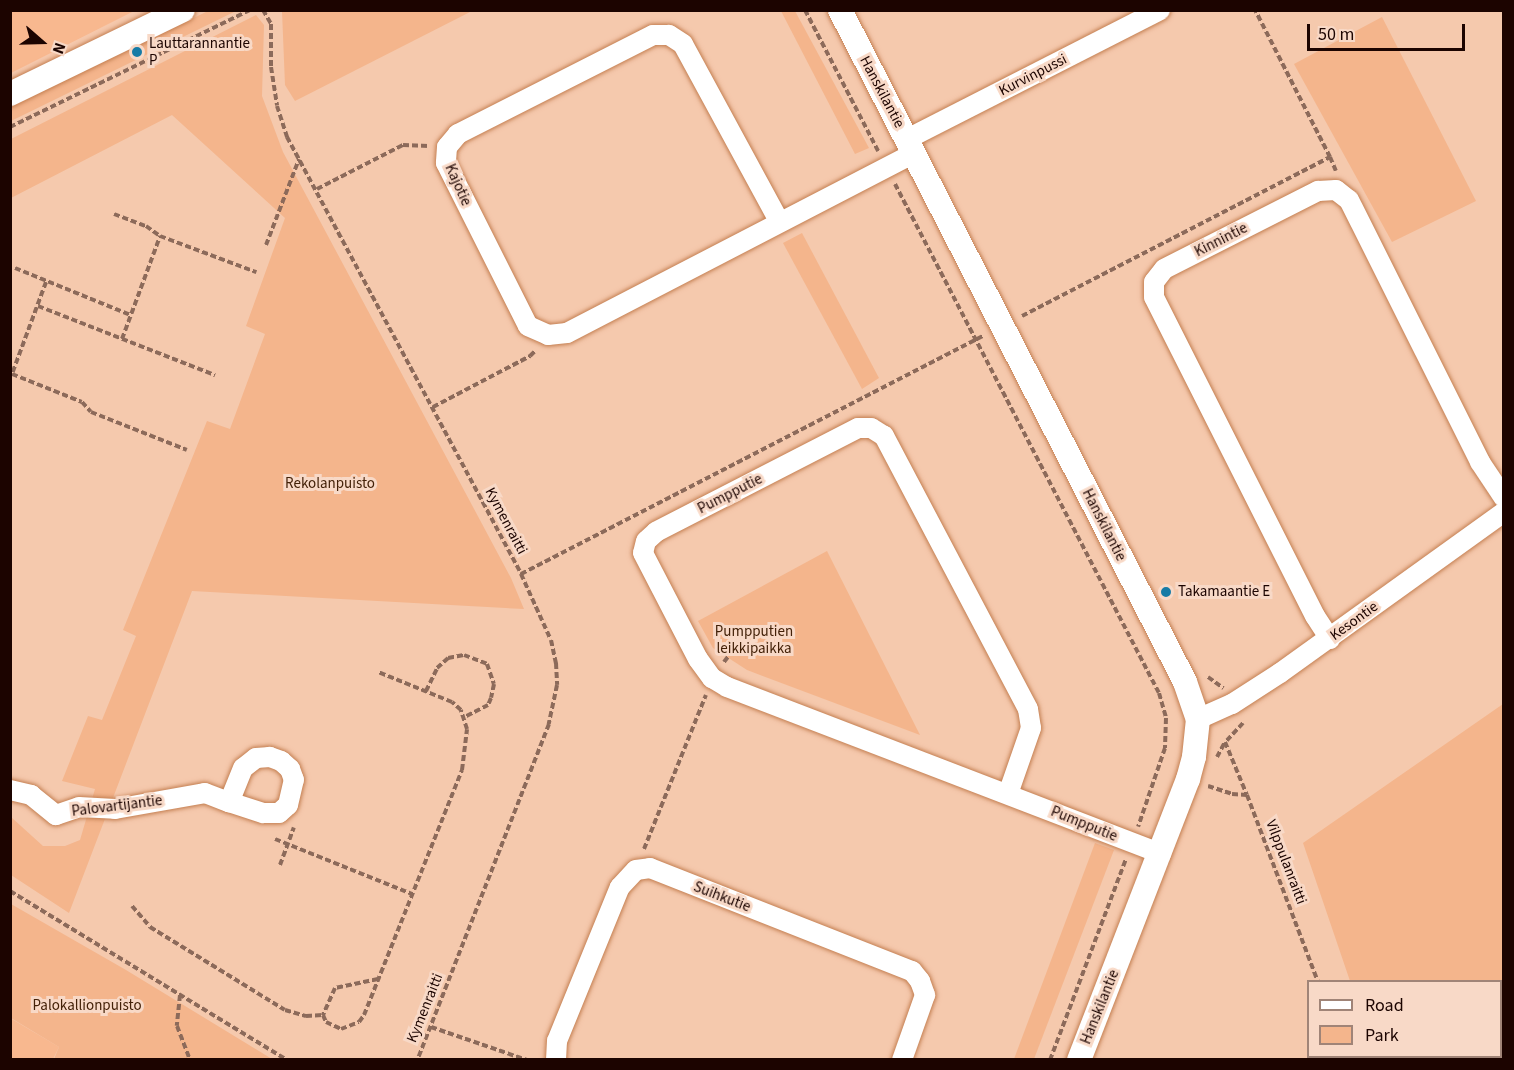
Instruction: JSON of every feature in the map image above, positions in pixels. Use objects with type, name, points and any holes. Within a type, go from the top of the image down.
[{"type":"street","points":[[10,94],[183,10]]},
{"type":"street","name":"Hanskilantie","points":[[840,10],[1185,682],[1198,719],[1194,758],[1161,854],[1079,1059]]},
{"type":"street","name":"Kurvinpussi","points":[[911,146],[1160,10]]},
{"type":"street","name":"Kajotie","points":[[548,335],[528,326],[446,163],[447,147],[458,134],[654,35],[669,35],[683,44],[779,221]]},
{"type":"street","points":[[548,335],[567,333],[886,166],[911,146]]},
{"type":"street","name":"Kinnintie","points":[[1330,639],[1315,616],[1154,297],[1154,282],[1164,269],[1318,191],[1336,190],[1349,200],[1480,462],[1503,498]]},
{"type":"street","name":"Pumpputie","points":[[1008,794],[1031,728],[1028,710],[884,436],[871,428],[858,428],[656,532],[646,541],[643,553],[698,659],[712,678],[727,687],[1161,854]]},
{"type":"street","name":"Kesontie","points":[[1198,719],[1232,704],[1330,639],[1503,512]]},
{"type":"street","name":"Palovartijantie","points":[[10,790],[30,795],[56,815],[79,807],[115,809],[205,793],[229,802]]},
{"type":"street","name":"Suihkutie","points":[[636,870],[650,868],[912,971],[920,981],[925,994],[902,1059]]},
{"type":"street","points":[[556,1059],[557,1041],[620,887],[636,870]]},
{"type":"path","points":[[10,127],[250,10]]},
{"type":"path","name":"Kymenraitti","points":[[263,10],[271,24],[271,67],[277,106],[287,137],[317,189],[521,574],[551,640],[556,663],[557,685],[554,705],[417,1059]]},
{"type":"path","points":[[805,10],[1158,693],[1166,718],[1165,748],[1135,832]]},
{"type":"path","points":[[1015,319],[1330,157],[1255,10]]},
{"type":"path","points":[[317,189],[403,145],[447,147]]},
{"type":"path","points":[[266,245],[299,159]]},
{"type":"path","points":[[114,214],[146,226],[160,236],[256,272]]},
{"type":"path","points":[[122,339],[160,236]]},
{"type":"path","points":[[15,268],[131,315]]},
{"type":"path","points":[[46,282],[12,374],[82,402],[91,412],[187,450]]},
{"type":"path","points":[[38,306],[215,375]]},
{"type":"path","points":[[521,574],[992,331]]},
{"type":"path","points":[[433,407],[530,356],[548,335]]},
{"type":"path","points":[[426,691],[437,668],[448,658],[464,654],[487,664],[494,684],[488,705],[463,718]]},
{"type":"path","points":[[378,672],[452,702],[460,710],[466,729],[462,770],[378,980],[359,1022],[341,1029],[326,1022],[323,1015],[335,988],[378,980]]},
{"type":"path","points":[[1203,672],[1222,686]]},
{"type":"path","points":[[636,870],[712,678]]},
{"type":"path","name":"Vilppulanraitti","points":[[1242,724],[1225,742],[1318,980]]},
{"type":"path","points":[[1203,784],[1232,794],[1247,795]]},
{"type":"path","points":[[274,839],[412,894]]},
{"type":"path","points":[[1050,1059],[1128,854]]},
{"type":"path","points":[[10,891],[287,1059]]},
{"type":"path","points":[[132,906],[150,927],[285,1010],[306,1016],[323,1015]]},
{"type":"path","points":[[180,995],[177,1026],[190,1059]]},
{"type":"path","points":[[430,1027],[527,1059]]},
{"type":"shaded area","points":[[11,10],[134,10],[134,11],[11,73]]},
{"type":"shaded area","points":[[10,1018],[59,1047],[53,1059],[11,1059]]},
{"type":"green space","points":[[282,10],[472,11],[295,101],[285,85]]},
{"type":"green space","points":[[208,11],[236,11],[11,121],[11,107]]},
{"type":"green space","points":[[781,11],[795,11],[869,148],[855,154]]},
{"type":"green space","name":"Rekolanpuisto","points":[[256,15],[264,25],[262,96],[283,152],[511,578],[524,609],[192,591],[69,913],[11,875],[11,817],[43,846],[65,846],[80,840],[95,789],[62,781],[88,716],[102,720],[136,636],[123,630],[207,421],[230,429],[265,334],[246,326],[285,218],[172,115],[11,198],[11,139]]},
{"type":"green space","points":[[1382,17],[1476,201],[1392,242],[1294,64]]},
{"type":"green space","points":[[802,233],[879,378],[862,389],[783,243]]},
{"type":"green space","name":"Pumpputien leikkipaikka","points":[[827,551],[920,735],[747,670],[713,648],[698,621]]},
{"type":"green space","points":[[1503,704],[1503,1059],[1376,1059],[1502,1058],[1502,980],[1350,980],[1303,843]]},
{"type":"green space","points":[[1095,843],[1114,850],[1034,1059],[1014,1059]]},
{"type":"green space","name":"Palokallionpuisto","points":[[11,904],[126,970],[272,1059],[54,1059],[59,1047],[11,1018]]},
{"type":"place","name":"Lauttarannantie P","points":[[137,52]]},
{"type":"place","name":"Takamaantie E","points":[[1166,592]]}]
